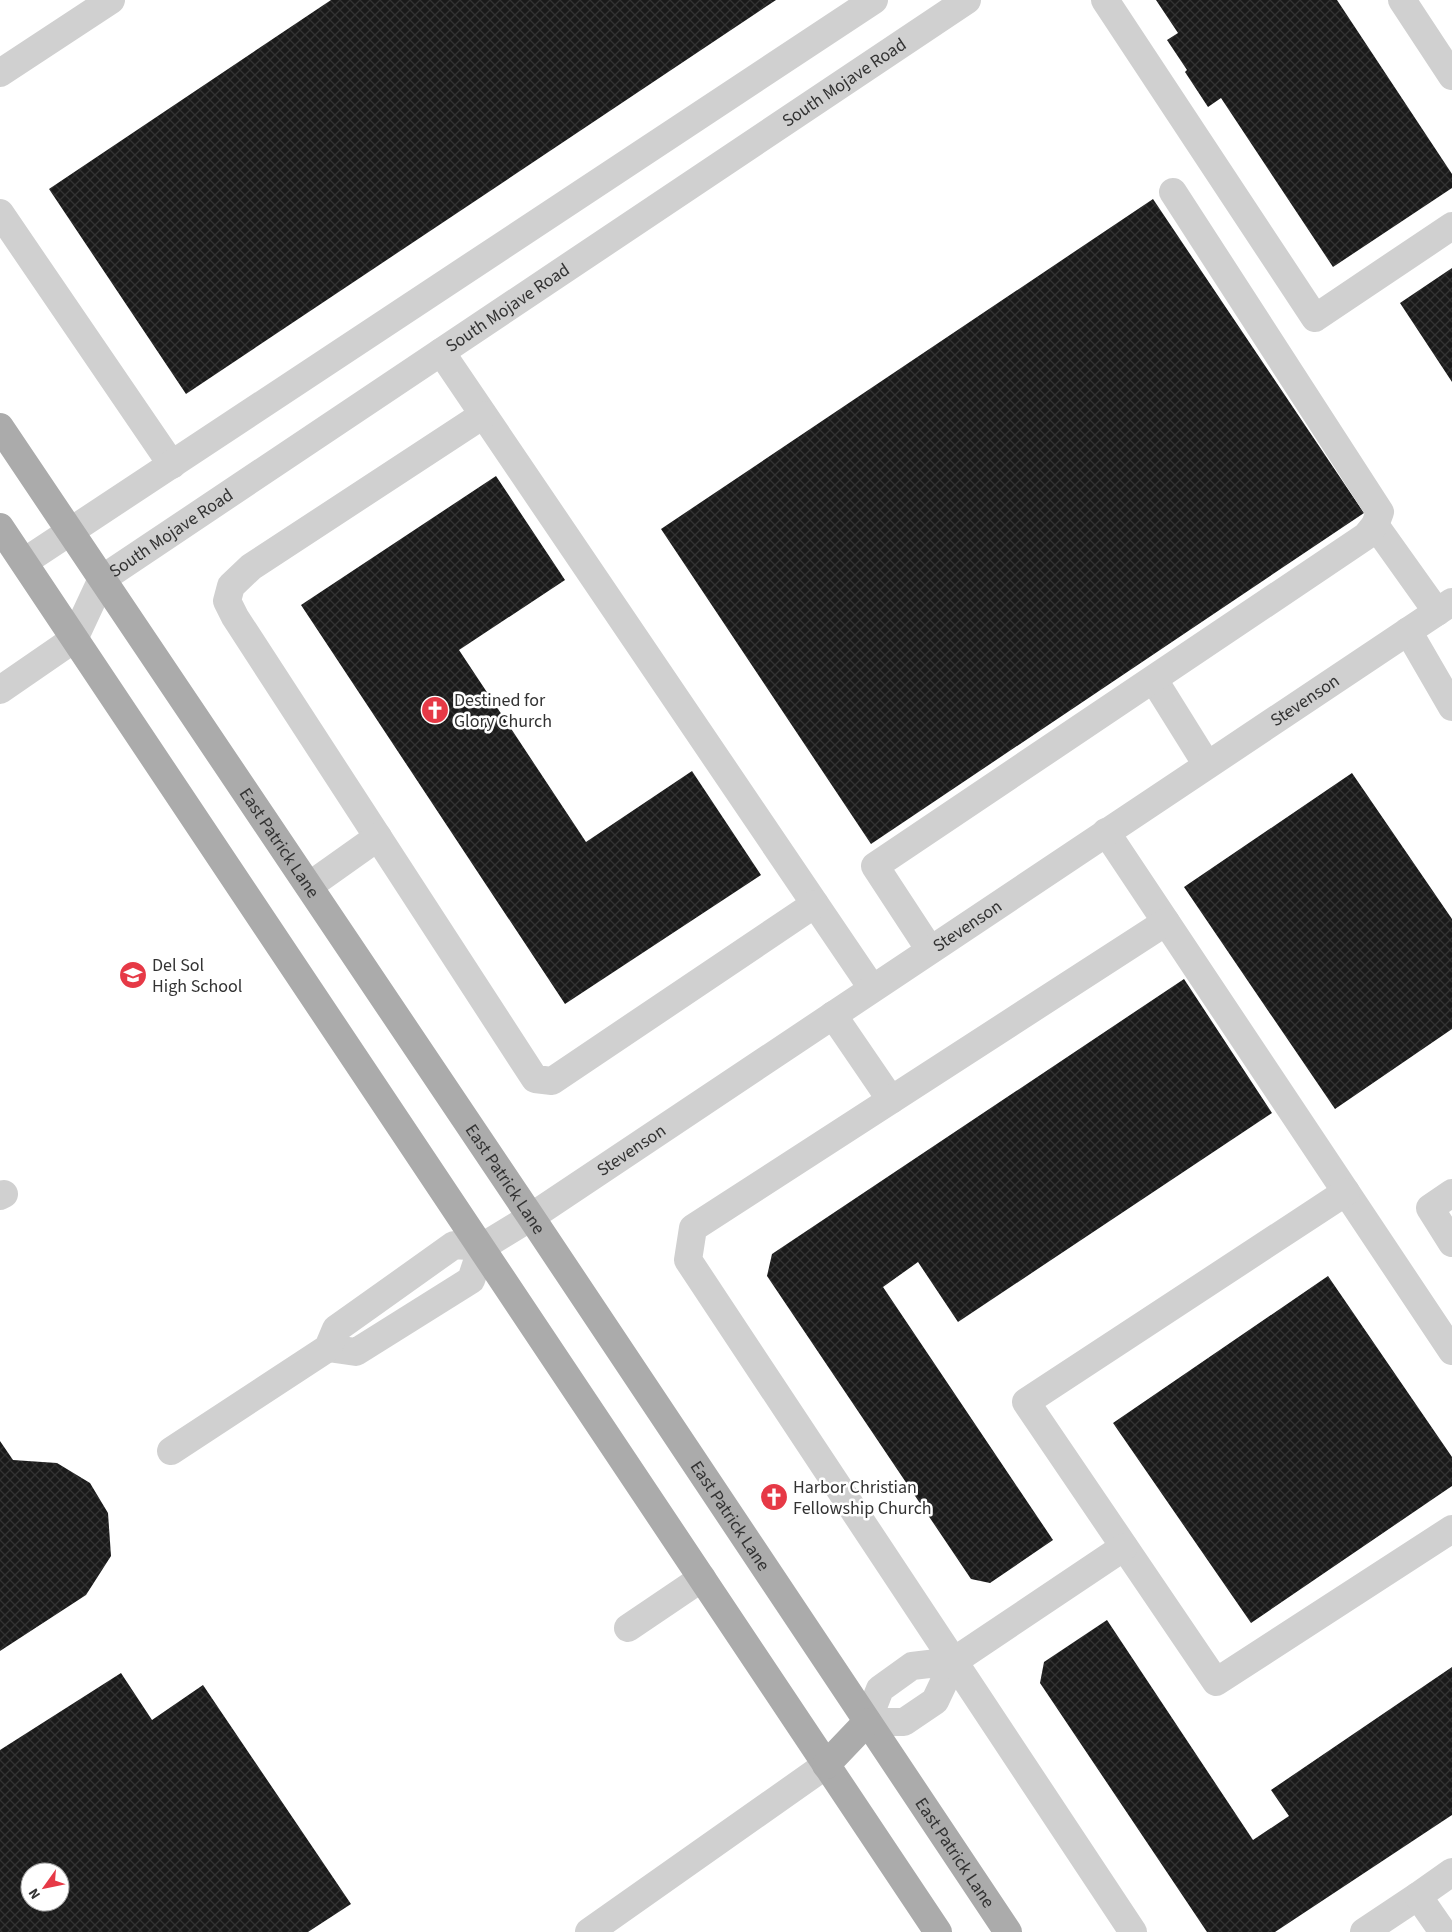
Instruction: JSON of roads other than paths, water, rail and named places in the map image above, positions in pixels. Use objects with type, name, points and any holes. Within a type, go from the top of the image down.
[{"type":"main road","name":"East Patrick Lane","points":[[0,427],[531,1216],[1008,1932]]},
{"type":"main road","points":[[0,527],[938,1932]]},
{"type":"main road","points":[[826,1765],[867,1722]]},
{"type":"street","points":[[0,73],[111,0]]},
{"type":"street","points":[[24,562],[172,466],[874,0]]},
{"type":"street","name":"South Mojave Road","points":[[74,639],[102,579],[967,0]]},
{"type":"street","points":[[1105,0],[1315,318],[1452,226]]},
{"type":"street","points":[[1402,0],[1452,76]]},
{"type":"street","points":[[930,950],[875,866],[1366,536],[1375,526],[1380,512],[1173,192]]},
{"type":"street","points":[[0,213],[172,466]]},
{"type":"street","points":[[441,352],[872,988]]},
{"type":"street","points":[[483,415],[251,567],[231,586],[227,601],[235,617],[535,1079],[552,1081],[815,904]]},
{"type":"street","points":[[1375,526],[1444,607]]},
{"type":"street","name":"Stevenson","points":[[482,1247],[1444,607]]},
{"type":"street","points":[[1408,631],[1452,707]]},
{"type":"street","points":[[0,690],[74,639]]},
{"type":"street","points":[[1154,680],[1207,765]]},
{"type":"street","points":[[1106,832],[1452,1351]]},
{"type":"street","points":[[309,886],[378,837]]},
{"type":"street","points":[[1133,1932],[688,1260],[693,1228],[1166,922]]},
{"type":"street","points":[[833,1015],[891,1100]]},
{"type":"street","points":[[1346,1192],[1026,1402],[1216,1682],[1452,1529]]},
{"type":"street","points":[[1452,1193],[1430,1208],[1452,1243]]},
{"type":"street","points":[[171,1452],[328,1348],[336,1329],[454,1245],[482,1247],[471,1280],[356,1352],[328,1348]]},
{"type":"street","points":[[954,1661],[935,1701],[904,1722],[867,1722],[880,1688],[912,1666],[954,1661],[1124,1547]]},
{"type":"street","points":[[628,1628],[702,1578]]},
{"type":"street","points":[[589,1932],[826,1765]]},
{"type":"street","points":[[1364,1932],[1452,1872]]},
{"type":"street","points":[[1418,1896],[1443,1932]]},
{"type":"place","name":"Destined for Glory Church","points":[[435,710]]},
{"type":"place","name":"Del Sol High School","points":[[133,975]]},
{"type":"place","name":"Harbor Christian Fellowship Church","points":[[774,1497]]}]
